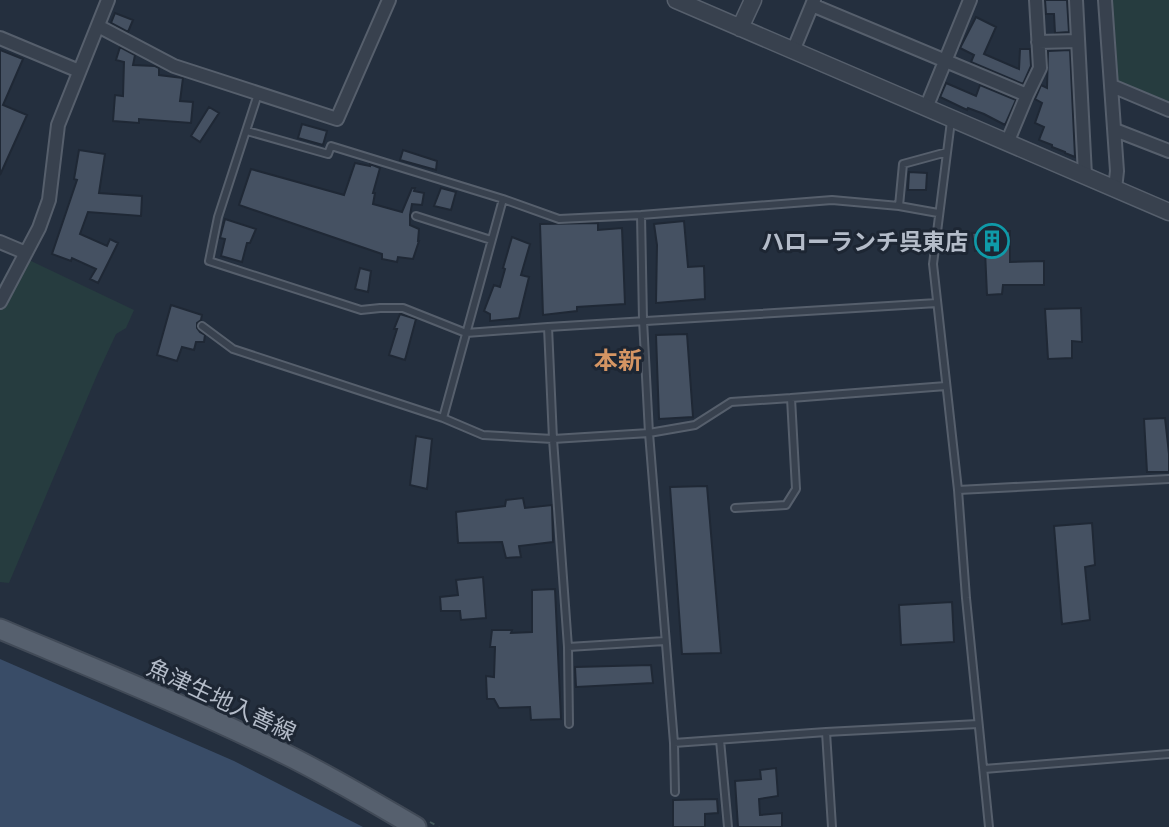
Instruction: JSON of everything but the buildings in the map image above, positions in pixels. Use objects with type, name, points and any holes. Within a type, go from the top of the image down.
[{"type":"main road","name":"魚津生地入善線","points":[[0,629],[284,754],[339,782],[416,827]]},
{"type":"street","points":[[0,302],[39,228],[49,200],[58,125],[108,0]]},
{"type":"street","points":[[98,26],[174,66],[337,119],[389,0]]},
{"type":"street","points":[[676,0],[1169,212]]},
{"type":"street","points":[[740,28],[753,0]]},
{"type":"street","points":[[926,108],[970,0]]},
{"type":"street","points":[[1007,143],[1040,68],[1036,0]]},
{"type":"street","points":[[1076,0],[1085,175]]},
{"type":"street","points":[[1105,0],[1115,130],[1115,189]]},
{"type":"street","points":[[793,51],[813,2],[1027,95]]},
{"type":"street","points":[[0,38],[79,72]]},
{"type":"street","points":[[1038,42],[1078,41]]},
{"type":"street","points":[[1112,86],[1169,110]]},
{"type":"street","points":[[1115,130],[1169,151]]},
{"type":"street","points":[[0,242],[26,253]]},
{"type":"lane","points":[[258,94],[218,216],[208,261],[361,310],[403,308],[466,333],[937,303]]},
{"type":"lane","points":[[951,119],[933,264],[958,490],[989,827]]},
{"type":"lane","points":[[247,131],[328,153],[331,146],[559,219],[832,200],[899,206],[938,213]]},
{"type":"lane","points":[[899,206],[903,164],[947,152]]},
{"type":"lane","points":[[443,418],[502,199]]},
{"type":"lane","points":[[641,215],[649,433],[674,743],[675,792]]},
{"type":"lane","points":[[416,216],[491,240]]},
{"type":"lane","points":[[202,326],[233,349],[443,418],[484,435],[553,439],[649,433],[695,425],[731,402],[946,386]]},
{"type":"lane","points":[[548,327],[568,647],[569,724]]},
{"type":"lane","points":[[735,508],[786,505],[796,489],[791,398]]},
{"type":"lane","points":[[958,490],[1169,479]]},
{"type":"lane","points":[[568,647],[665,641]]},
{"type":"lane","points":[[674,743],[978,724]]},
{"type":"lane","points":[[826,732],[832,827]]},
{"type":"lane","points":[[720,740],[728,827]]},
{"type":"lane","points":[[984,769],[1169,754]]},
{"type":"green space","points":[[1112,0],[1169,0],[1169,104],[1117,85]]},
{"type":"green space","points":[[29,260],[134,310],[126,328],[116,334],[97,375],[9,583],[0,582],[0,285],[6,273]]},
{"type":"water","points":[[0,659],[234,761],[363,827],[0,827]]},
{"type":"place","name":"ハローランチ呉東店","points":[[992,241]]},
{"type":"district","name":"本新","points":[[618,360]]}]
